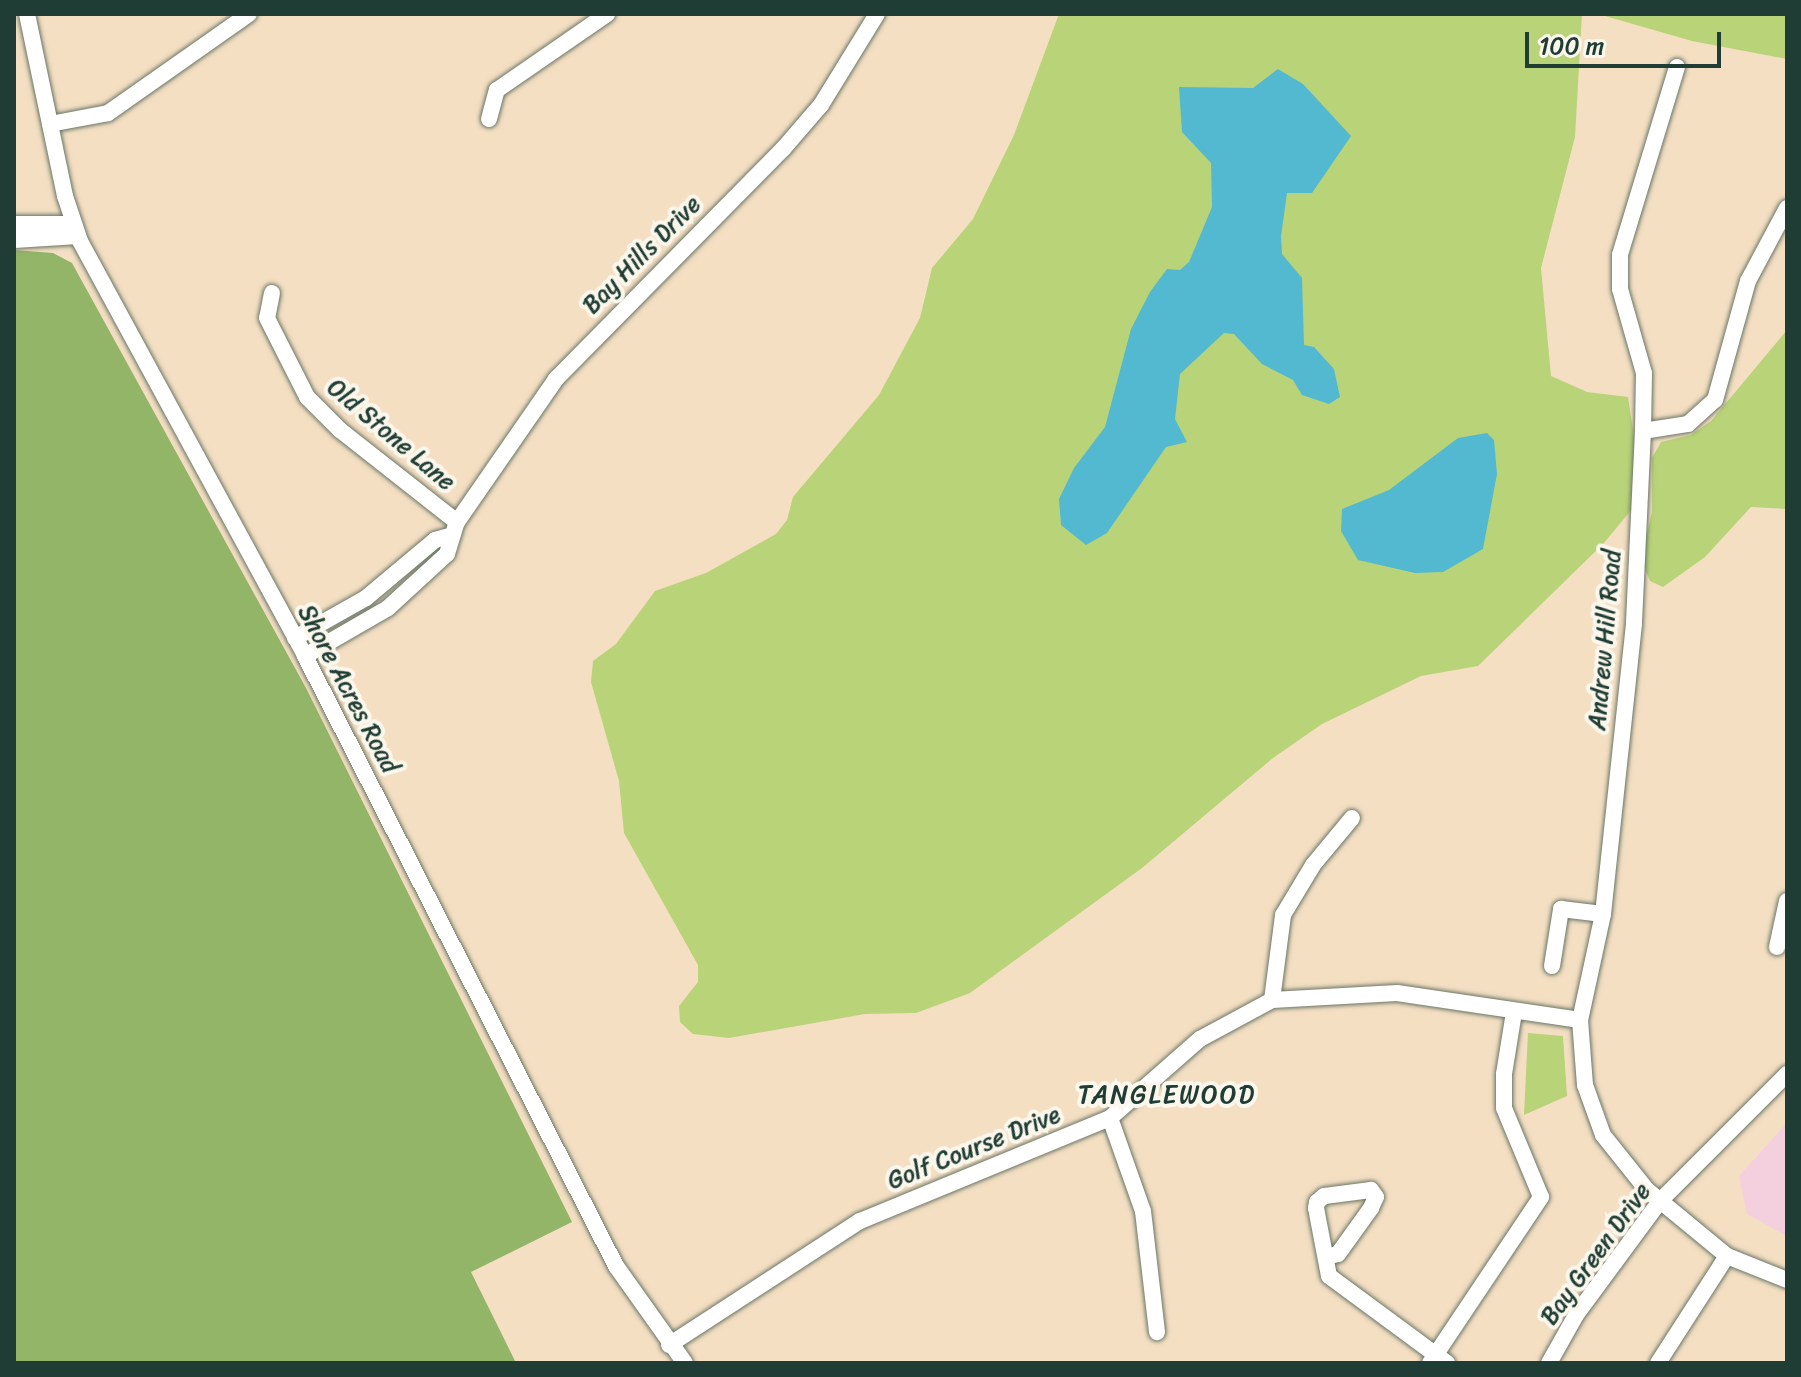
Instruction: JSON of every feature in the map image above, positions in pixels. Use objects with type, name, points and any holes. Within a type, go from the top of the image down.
[{"type":"street","name":"Shore Acres Road","points":[[27,14],[75,230],[305,656],[616,1266],[669,1345],[685,1363]]},
{"type":"street","points":[[50,124],[108,113],[249,14]]},
{"type":"street","points":[[489,119],[497,90],[607,14]]},
{"type":"street","name":"Bay Hills Drive","points":[[305,656],[388,608],[422,581],[447,554],[453,529],[556,379],[821,105],[877,14]]},
{"type":"street","name":"Andrew Hill Road","points":[[1677,67],[1620,255],[1620,289],[1644,373],[1643,431],[1634,624],[1603,914],[1580,1020],[1585,1085],[1595,1119],[1618,1159],[1660,1201],[1727,1256],[1787,1280]]},
{"type":"street","points":[[1643,431],[1688,424],[1715,400],[1748,281],[1787,208]]},
{"type":"street","points":[[14,224],[75,230]]},
{"type":"street","points":[[14,240],[75,230]]},
{"type":"street","name":"Old Stone Lane","points":[[272,293],[267,318],[307,397],[453,529]]},
{"type":"street","name":"Bay Hills Drive","points":[[295,638],[366,598],[435,540],[453,529]]},
{"type":"street","points":[[1272,1000],[1283,915],[1313,865],[1352,818]]},
{"type":"street","points":[[1777,947],[1787,901]]},
{"type":"street","points":[[1552,966],[1561,909],[1603,914]]},
{"type":"street","name":"Golf Course Drive","points":[[669,1345],[860,1221],[1110,1118],[1200,1039],[1272,1000],[1397,993],[1580,1020]]},
{"type":"street","points":[[1326,1257],[1338,1254],[1371,1208],[1376,1197],[1371,1190],[1318,1200],[1326,1257],[1329,1276],[1339,1288],[1438,1360],[1541,1197],[1504,1108],[1504,1074],[1514,1012]]},
{"type":"street","name":"Bay Green Drive","points":[[1549,1363],[1576,1315],[1660,1201],[1787,1074]]},
{"type":"street","points":[[1110,1118],[1143,1211],[1157,1332]]},
{"type":"street","points":[[1658,1363],[1727,1256]]},
{"type":"shaded area","points":[[1787,1123],[1787,1236],[1747,1214],[1739,1176]]},
{"type":"green space","points":[[1059,14],[1582,14],[1575,137],[1541,268],[1551,376],[1587,392],[1628,397],[1643,496],[1603,544],[1478,666],[1421,676],[1322,724],[1273,758],[1142,868],[970,993],[916,1013],[865,1014],[729,1038],[693,1034],[680,1022],[679,1006],[698,982],[698,965],[624,833],[619,781],[591,682],[593,661],[616,644],[655,591],[706,573],[776,534],[787,520],[793,497],[879,395],[920,318],[932,268],[973,219],[1014,135]]},
{"type":"green space","points":[[1598,14],[1787,14],[1787,59],[1692,41]]},
{"type":"green space","points":[[14,250],[53,253],[72,263],[306,688],[572,1222],[471,1272],[516,1363],[14,1363]]},
{"type":"green space","points":[[1787,330],[1787,509],[1751,507],[1705,557],[1663,587],[1650,581],[1641,560],[1652,512],[1652,458],[1661,442],[1691,435],[1711,421]]},
{"type":"green space","points":[[1528,1033],[1563,1036],[1567,1096],[1524,1115]]},
{"type":"water","points":[[1278,69],[1303,84],[1351,136],[1312,193],[1287,193],[1281,236],[1282,254],[1302,278],[1304,345],[1314,347],[1334,369],[1340,397],[1329,404],[1302,395],[1293,380],[1262,364],[1234,334],[1224,333],[1180,374],[1175,419],[1187,442],[1166,447],[1107,533],[1086,545],[1061,525],[1059,499],[1074,468],[1105,427],[1131,329],[1150,292],[1167,269],[1180,270],[1189,262],[1212,207],[1211,163],[1182,132],[1179,87],[1253,88]]},
{"type":"water","points":[[1487,433],[1494,440],[1497,474],[1483,549],[1443,572],[1415,573],[1358,560],[1341,531],[1342,509],[1389,490],[1458,438]]},
{"type":"district","name":"TANGLEWOOD","points":[[1167,1095]]}]
